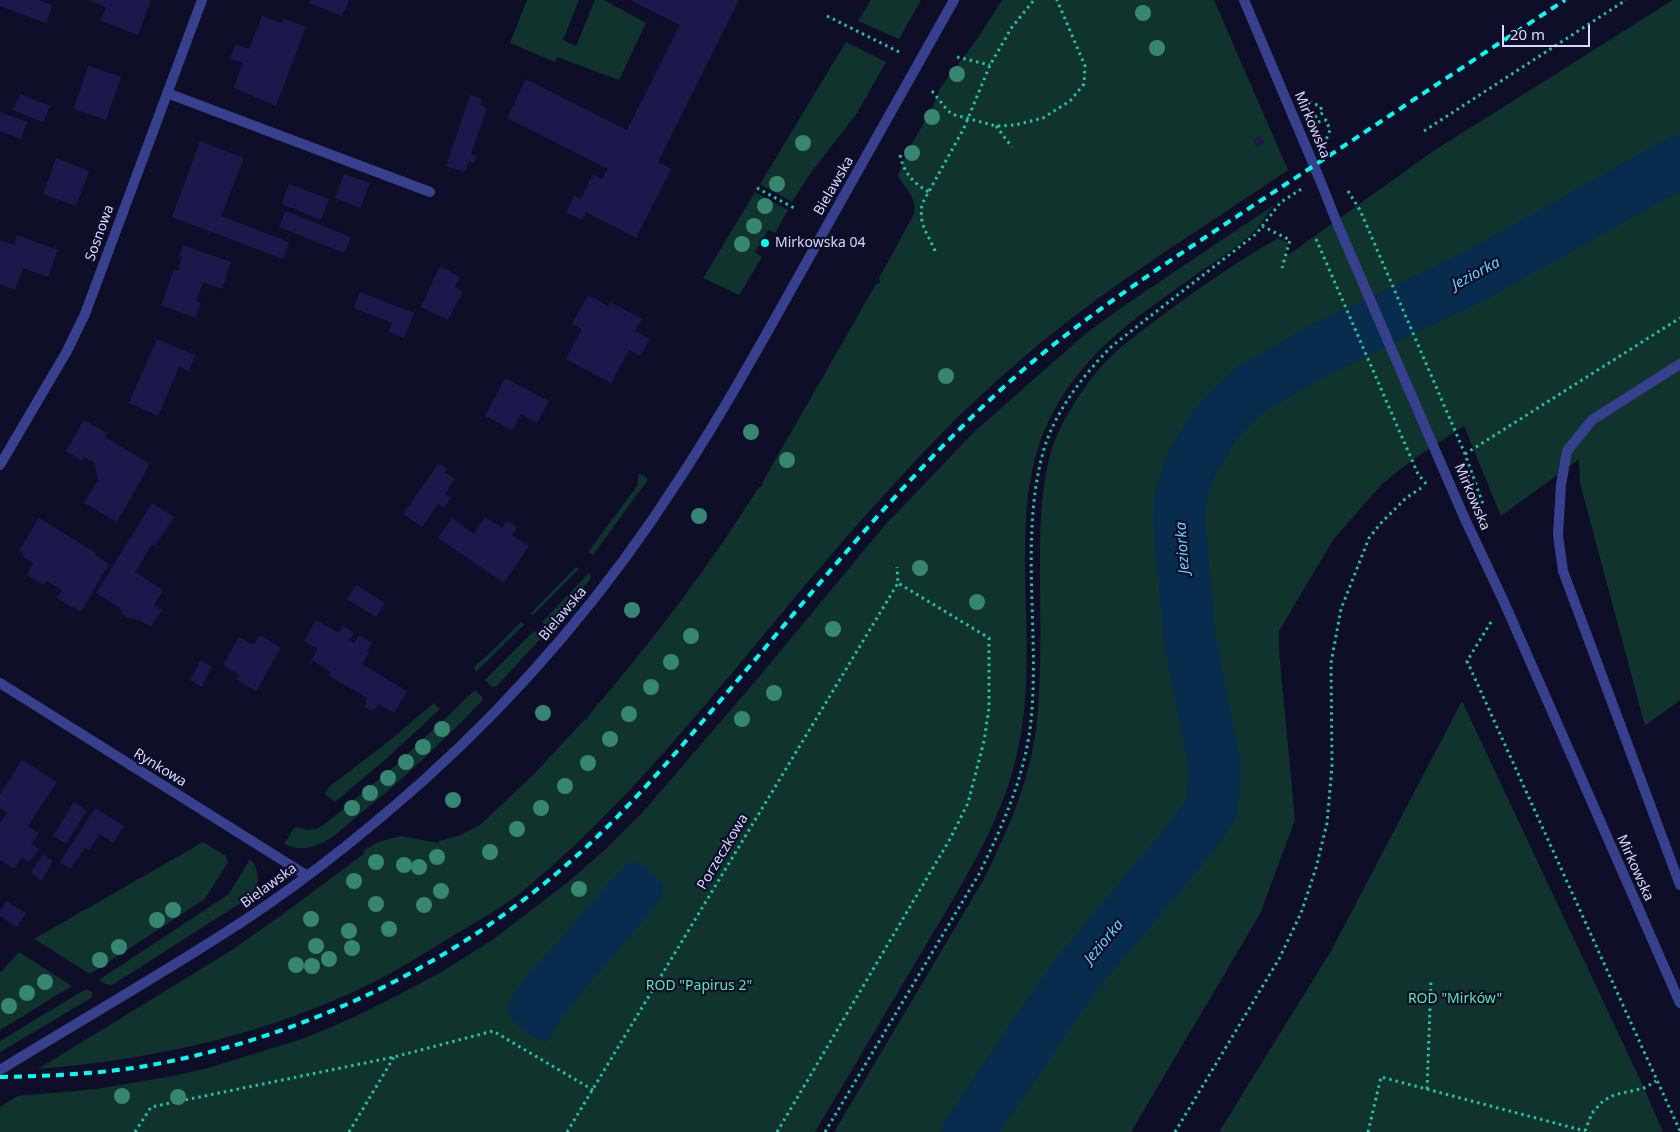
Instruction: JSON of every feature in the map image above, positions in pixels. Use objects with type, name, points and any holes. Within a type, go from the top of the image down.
[{"type":"street","name":"Sosnowa","points":[[0,465],[67,351],[85,314],[202,0]]},
{"type":"street","name":"Bielawska","points":[[0,1070],[222,935],[306,876],[394,806],[450,755],[502,704],[558,642],[610,578],[647,528],[713,426],[954,0]]},
{"type":"street","name":"Mirkowska","points":[[1244,0],[1320,180],[1336,223],[1464,516],[1677,990],[1680,1003]]},
{"type":"street","points":[[167,93],[430,192]]},
{"type":"street","points":[[1680,364],[1592,420],[1567,451],[1561,484],[1558,535],[1564,571],[1680,885]]},
{"type":"street","name":"Rynkowa","points":[[0,683],[306,876]]},
{"type":"path","points":[[935,251],[924,230],[920,216],[922,204],[969,118],[990,65],[1012,27],[1034,0]]},
{"type":"path","points":[[932,91],[948,111],[955,115],[996,126],[1015,125],[1043,118],[1070,101],[1084,84],[1085,66],[1057,0]]},
{"type":"path","points":[[1424,131],[1626,0]]},
{"type":"path","points":[[828,16],[899,52]]},
{"type":"path","points":[[957,57],[990,65]]},
{"type":"path","points":[[996,126],[1012,147]]},
{"type":"path","points":[[900,155],[903,168],[912,180],[929,192]]},
{"type":"path","points":[[757,188],[796,209]]},
{"type":"path","points":[[1347,188],[1360,210],[1465,454],[1484,508]]},
{"type":"path","points":[[825,1132],[979,874],[1019,781],[1031,712],[1033,670],[1032,537],[1034,506],[1044,448],[1056,420],[1093,365],[1112,346],[1256,234],[1281,202],[1299,190]]},
{"type":"path","points":[[1262,226],[1290,240],[1282,268]]},
{"type":"path","points":[[1316,240],[1418,474],[1427,485]]},
{"type":"path","points":[[1465,454],[1680,318]]},
{"type":"path","points":[[1175,1132],[1279,959],[1301,914],[1316,868],[1327,823],[1332,766],[1332,663],[1341,608],[1369,538],[1406,498],[1421,488]]},
{"type":"path","points":[[777,1132],[950,839],[968,803],[984,741],[990,708],[988,638],[898,583],[897,567]]},
{"type":"path","name":"Porzeczkowa","points":[[567,1132],[898,583]]},
{"type":"path","points":[[1504,602],[1467,661],[1680,1131]]},
{"type":"path","points":[[1426,1089],[1431,980]]},
{"type":"path","points":[[135,1132],[152,1106],[394,1057],[493,1031],[593,1090]]},
{"type":"path","points":[[349,1132],[394,1057]]},
{"type":"path","points":[[1368,1132],[1381,1077],[1585,1132],[1592,1113],[1603,1101],[1614,1095],[1644,1088],[1656,1081]]},
{"type":"green space","points":[[527,0],[579,0],[563,40],[576,46],[595,0],[604,0],[646,23],[619,80],[557,57],[555,62],[510,43]]},
{"type":"green space","points":[[871,0],[921,0],[899,39],[858,21]]},
{"type":"green space","points":[[1002,0],[1214,0],[1288,170],[1098,298],[1039,344],[977,399],[922,454],[826,560],[649,769],[591,830],[529,886],[509,901],[383,977],[294,1016],[210,1042],[167,1051],[81,1065],[38,1069],[232,950],[365,853],[363,851],[378,842],[401,836],[438,843],[480,825],[533,775],[585,719],[587,720],[588,716],[678,604],[720,547],[759,487],[762,487],[762,483],[876,284],[880,281],[879,278],[914,214],[914,203],[910,193],[898,176],[908,150],[932,109],[940,88],[978,38]]},
{"type":"green space","points":[[1673,0],[1680,0],[1680,700],[1645,726],[1580,483],[1579,459],[1501,516],[1464,426],[1412,460],[1382,484],[1333,540],[1279,631],[1279,651],[1295,820],[1260,914],[1131,1132],[834,1132],[984,879],[1018,802],[1030,763],[1039,702],[1040,554],[1043,496],[1047,467],[1059,431],[1070,410],[1091,379],[1111,356],[1132,338],[1230,267],[1278,238],[1288,243],[1284,258],[1432,152]]},
{"type":"green space","points":[[846,42],[886,62],[857,113],[810,174],[792,202],[760,184]]},
{"type":"green space","points":[[755,192],[788,210],[775,233],[768,230],[755,252],[762,257],[739,295],[703,278]]},
{"type":"green space","name":"ROD \"Papirus 2\"","points":[[1274,205],[1258,227],[1243,241],[1151,307],[1096,354],[1064,393],[1051,416],[1036,453],[1029,491],[1025,550],[1026,685],[1021,731],[1010,780],[991,829],[979,853],[815,1132],[0,1132],[0,1107],[18,1096],[96,1089],[173,1076],[208,1068],[302,1039],[350,1019],[394,997],[438,974],[491,941],[568,882],[607,848],[642,813],[753,684],[885,525],[973,433],[1085,334]]},
{"type":"green space","points":[[639,473],[647,478],[647,481],[593,555],[588,552],[637,486]]},
{"type":"green space","points":[[576,567],[579,569],[533,615],[531,613]]},
{"type":"green space","points":[[589,573],[591,578],[552,626],[547,626],[542,622]]},
{"type":"green space","points":[[521,622],[525,624],[476,672],[474,667]]},
{"type":"green space","points":[[534,631],[539,635],[540,639],[496,687],[492,687],[485,680]]},
{"type":"green space","points":[[475,690],[483,700],[406,775],[338,832],[323,843],[313,847],[297,848],[284,844],[295,827],[308,830],[316,829],[325,824],[395,766]]},
{"type":"green space","name":"ROD \"Mirków\"","points":[[1462,701],[1663,1132],[1219,1132],[1331,951]]},
{"type":"green space","points":[[434,703],[440,709],[387,758],[335,802],[325,794],[329,787],[389,741]]},
{"type":"green space","points":[[203,842],[226,856],[228,862],[205,899],[90,974],[34,939]]},
{"type":"green space","points":[[250,859],[256,868],[258,878],[256,888],[250,897],[112,985],[99,980],[229,894]]},
{"type":"green space","points":[[19,952],[72,986],[0,1030],[0,973]]},
{"type":"green space","points":[[86,989],[93,993],[91,998],[0,1052],[0,1041]]},
{"type":"water","points":[[634,862],[646,867],[663,884],[663,895],[561,1018],[550,1039],[546,1042],[529,1034],[512,1019],[508,1008],[510,1000],[530,972],[620,870],[627,864]]},
{"type":"building","points":[[0,0],[39,0],[52,5],[46,23],[0,6]]},
{"type":"building","points":[[89,0],[151,0],[138,35],[101,21],[106,7]]},
{"type":"building","points":[[310,0],[349,0],[342,16],[309,3]]},
{"type":"building","points":[[630,0],[739,0],[658,162],[671,169],[636,238],[586,212],[582,220],[566,212],[574,196],[581,199],[593,174],[602,179],[608,169],[507,118],[526,79],[627,130],[680,25]]},
{"type":"building","points":[[262,16],[281,23],[283,18],[306,27],[276,106],[234,88],[243,63],[230,58],[236,44],[249,49]]},
{"type":"building","points":[[88,66],[121,77],[106,120],[74,109]]},
{"type":"building","points":[[20,94],[50,106],[43,122],[13,110]]},
{"type":"building","points":[[470,95],[482,99],[480,105],[487,108],[471,154],[477,156],[474,163],[469,161],[465,172],[446,166]]},
{"type":"building","points":[[0,112],[27,122],[21,139],[0,131]]},
{"type":"building","points":[[1261,136],[1265,143],[1256,147],[1253,139]]},
{"type":"building","points":[[200,141],[244,158],[221,216],[289,242],[283,259],[172,217]]},
{"type":"building","points":[[56,158],[89,171],[76,206],[43,194]]},
{"type":"building","points":[[344,174],[370,183],[360,208],[335,198]]},
{"type":"building","points":[[289,184],[329,199],[321,220],[282,204]]},
{"type":"building","points":[[285,211],[351,237],[344,253],[279,227]]},
{"type":"building","points":[[17,235],[58,250],[48,277],[23,268],[15,290],[0,284],[0,240],[14,245]]},
{"type":"building","points":[[183,245],[231,262],[222,289],[203,282],[196,301],[201,303],[195,318],[161,305],[174,269],[178,271],[182,257],[179,256]]},
{"type":"building","points":[[440,266],[460,277],[455,287],[463,291],[448,320],[421,307]]},
{"type":"building","points":[[360,292],[414,313],[404,338],[389,332],[392,323],[354,308]]},
{"type":"building","points":[[588,295],[608,306],[610,302],[642,319],[635,331],[650,339],[640,356],[629,350],[611,383],[566,359],[582,329],[572,324]]},
{"type":"building","points":[[157,339],[195,355],[189,371],[179,367],[158,416],[129,403]]},
{"type":"building","points":[[505,378],[549,401],[537,423],[521,414],[512,430],[485,416]]},
{"type":"building","points":[[84,420],[107,433],[105,437],[150,464],[117,522],[84,503],[98,480],[94,462],[84,457],[82,461],[66,451]]},
{"type":"building","points":[[439,463],[447,469],[445,472],[455,479],[445,494],[451,498],[444,508],[438,504],[422,527],[403,514]]},
{"type":"building","points":[[152,503],[174,517],[155,546],[152,544],[135,572],[163,590],[154,605],[162,610],[151,627],[139,620],[128,618],[120,608],[96,593]]},
{"type":"building","points":[[485,517],[502,528],[507,521],[517,527],[512,535],[529,546],[504,583],[438,538],[452,518],[474,534]]},
{"type":"building","points":[[39,518],[96,553],[95,555],[109,564],[81,612],[57,598],[62,590],[46,581],[44,585],[27,575],[33,563],[23,557],[23,553],[19,551]]},
{"type":"building","points":[[356,585],[385,603],[376,617],[347,599]]},
{"type":"building","points":[[316,620],[339,633],[343,625],[354,633],[350,640],[354,643],[359,635],[372,643],[362,664],[407,691],[394,713],[379,704],[372,711],[365,707],[367,698],[329,676],[331,672],[313,661],[309,664],[318,649],[304,641]]},
{"type":"building","points":[[260,635],[281,648],[256,691],[236,679],[239,675],[223,665],[239,637],[254,645]]},
{"type":"building","points":[[200,661],[212,666],[202,687],[190,680]]},
{"type":"building","points":[[22,760],[57,782],[28,826],[39,833],[31,844],[39,849],[29,862],[22,858],[14,869],[0,860],[0,823],[7,813],[0,808],[0,794]]},
{"type":"building","points":[[74,802],[87,811],[66,844],[53,836]]},
{"type":"building","points":[[95,808],[124,826],[113,843],[100,834],[89,850],[85,848],[70,869],[60,862]]},
{"type":"building","points":[[43,854],[53,861],[41,881],[31,872]]},
{"type":"building","points":[[6,901],[26,913],[17,927],[0,916],[0,911]]},
{"type":"waterway","name":"Jeziorka","points":[[968,1132],[1075,976],[1194,834],[1212,807],[1215,767],[1190,640],[1179,522],[1180,500],[1191,465],[1217,422],[1247,392],[1317,351],[1473,277],[1680,161]]},
{"type":"railway","points":[[0,1077],[73,1074],[146,1066],[210,1052],[272,1034],[332,1011],[391,983],[448,952],[502,916],[553,876],[601,833],[634,799],[901,490],[976,413],[1016,376],[1102,308],[1162,266],[1565,0]]},
{"type":"place","name":"Mirkowska 04","points":[[765,243]]}]
